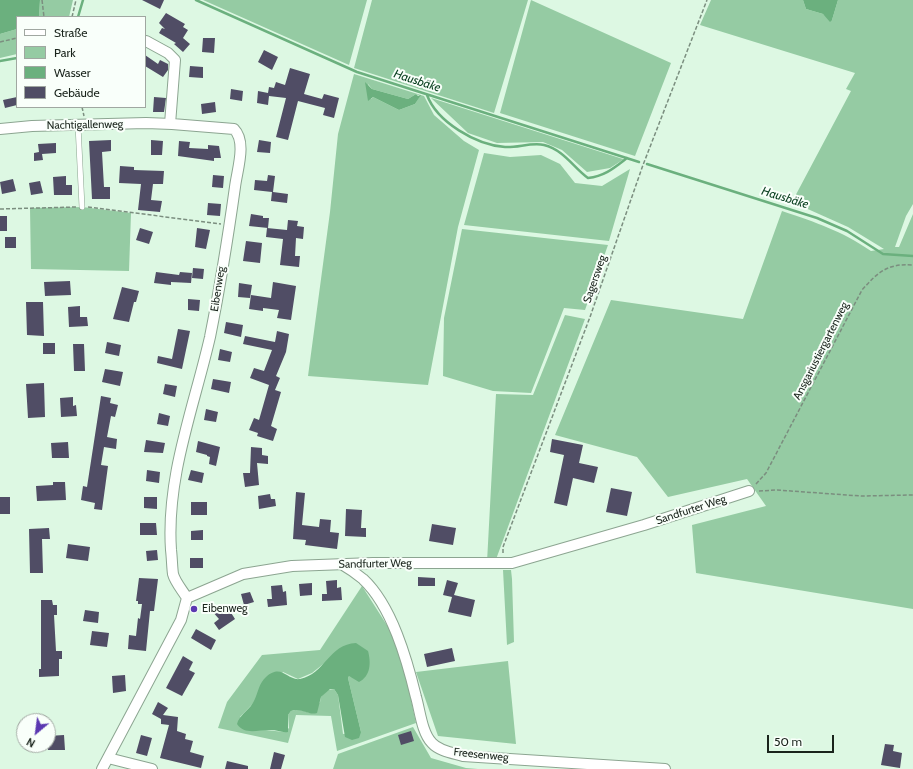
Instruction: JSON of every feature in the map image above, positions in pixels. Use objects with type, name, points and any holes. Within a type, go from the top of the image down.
[{"type":"street","points":[[146,41],[168,53],[174,60],[170,124]]},
{"type":"street","name":"Nachtigallenweg","points":[[0,130],[78,126],[170,124],[223,127]]},
{"type":"street","name":"Eibenweg","points":[[187,598],[173,576],[170,517],[172,492],[177,465],[210,336],[241,141],[239,134],[234,129],[223,127]]},
{"type":"street","name":"Sandfurter Weg","points":[[187,598],[243,574],[292,566],[412,563],[504,565],[644,526],[749,491]]},
{"type":"street","name":"Freesenweg","points":[[343,565],[364,579],[397,631],[410,672],[423,726],[432,743],[444,751],[463,756],[666,769]]},
{"type":"street","points":[[102,769],[181,620],[187,598]]},
{"type":"street","points":[[108,758],[152,769]]},
{"type":"lane","points":[[78,126],[82,207]]},
{"type":"path","points":[[42,0],[44,16]]},
{"type":"path","points":[[72,16],[76,0]]},
{"type":"path","name":"Sagersweg","points":[[504,565],[503,548],[590,317],[643,165],[707,0]]},
{"type":"path","points":[[0,42],[16,38]]},
{"type":"path","points":[[0,209],[82,207],[228,224]]},
{"type":"path","name":"Ansgariustiergartenweg","points":[[749,491],[766,473],[862,290],[878,272],[900,264],[913,265]]},
{"type":"path","points":[[749,491],[777,490],[861,496],[913,495]]},
{"type":"green space","points":[[40,0],[73,0],[69,16],[39,16]]},
{"type":"green space","points":[[203,0],[367,0],[349,65]]},
{"type":"green space","points":[[372,0],[528,0],[494,113],[354,68]]},
{"type":"green space","points":[[531,0],[671,63],[635,156],[500,113]]},
{"type":"green space","points":[[711,0],[803,0],[806,9],[823,14],[832,20],[838,0],[913,0],[913,204],[906,216],[895,247],[899,247],[913,214],[913,609],[696,573],[692,525],[766,506],[747,479],[668,497],[637,457],[555,435],[611,300],[743,319],[782,211],[838,232],[871,251],[884,249],[848,227],[792,202],[851,91],[846,89],[855,73],[700,25]]},
{"type":"green space","points":[[16,29],[16,54],[0,58],[0,34]]},
{"type":"green space","points":[[354,74],[424,96],[434,115],[464,141],[479,150],[458,227],[428,385],[308,376],[330,212],[338,134]],"holes":[[[368,84],[372,89],[408,99],[416,94],[420,96],[415,104],[399,110],[373,97],[371,99]]]},
{"type":"green space","points":[[431,98],[624,159],[610,168],[587,172],[562,150],[543,142],[497,143],[468,133]]},
{"type":"green space","points":[[484,153],[510,157],[541,155],[560,164],[575,183],[602,186],[630,169],[609,241],[464,225]]},
{"type":"green space","points":[[82,207],[131,213],[129,271],[31,269],[30,208]]},
{"type":"green space","points":[[462,229],[608,245],[585,310],[564,308],[531,393],[493,391],[443,376],[444,318]]},
{"type":"green space","points":[[565,315],[585,319],[495,562],[487,562],[496,394],[533,395]]},
{"type":"green space","points":[[503,570],[511,570],[512,579],[514,642],[507,645]]},
{"type":"green space","points":[[362,586],[390,630],[404,667],[416,723],[337,751],[331,716],[296,715],[288,743],[218,728],[227,702],[262,655],[320,650]],"holes":[[[327,661],[364,679],[349,676],[348,678],[361,732],[343,734],[338,695],[334,689],[327,690],[321,697],[320,702],[309,713],[300,709],[291,711],[288,715],[289,728],[284,732],[266,730],[240,717],[283,672],[298,679],[312,673]]]},
{"type":"green space","points":[[508,661],[516,744],[438,736],[416,672]]},
{"type":"green space","points":[[413,727],[431,758],[466,768],[478,769],[333,769],[338,754]]},
{"type":"water","points":[[0,0],[40,0],[39,16],[16,16],[16,29],[0,34]]},
{"type":"water","points":[[803,0],[838,0],[832,20],[830,22],[823,14],[806,9]]},
{"type":"water","points":[[365,82],[372,89],[408,99],[416,94],[418,96],[421,95],[415,104],[399,110],[373,97],[368,101]]},
{"type":"water","points":[[356,643],[368,651],[370,660],[368,672],[363,679],[359,682],[349,676],[348,678],[361,732],[359,738],[352,740],[345,737],[338,695],[334,689],[330,689],[321,697],[317,713],[314,714],[298,710],[291,711],[288,715],[288,732],[271,730],[248,731],[240,728],[237,724],[254,701],[262,682],[266,677],[276,672],[280,672],[295,679],[308,676],[322,666],[339,648]]},
{"type":"building","points":[[142,0],[164,0],[160,9]]},
{"type":"building","points":[[166,13],[185,24],[183,27],[188,30],[183,38],[190,44],[183,52],[174,44],[176,43],[159,33],[162,28],[165,29],[159,23]]},
{"type":"building","points":[[203,38],[215,38],[214,53],[202,52]]},
{"type":"building","points":[[264,50],[278,57],[272,70],[258,62]]},
{"type":"building","points":[[146,56],[158,64],[160,60],[168,64],[168,70],[163,77],[146,67]]},
{"type":"building","points":[[190,66],[203,67],[203,78],[189,77]]},
{"type":"building","points":[[290,68],[310,74],[304,94],[322,99],[324,94],[339,98],[334,118],[323,115],[325,108],[298,101],[288,140],[276,137],[286,98],[269,96],[268,105],[257,103],[258,91],[268,93],[269,87],[274,88],[276,82],[285,85]]},
{"type":"building","points":[[231,89],[243,91],[242,101],[230,99]]},
{"type":"building","points":[[16,97],[16,105],[5,108],[3,100]]},
{"type":"building","points":[[154,97],[166,98],[164,112],[153,112]]},
{"type":"building","points":[[215,102],[216,112],[202,114],[201,104]]},
{"type":"building","points":[[111,140],[111,151],[102,152],[104,187],[110,187],[110,199],[92,199],[89,141]]},
{"type":"building","points":[[151,140],[163,141],[162,155],[151,155]]},
{"type":"building","points":[[259,140],[271,142],[270,153],[257,152]]},
{"type":"building","points":[[179,141],[190,142],[189,148],[208,149],[208,145],[219,146],[221,158],[214,158],[214,161],[178,156]]},
{"type":"building","points":[[56,143],[56,153],[42,154],[43,160],[34,161],[34,153],[39,152],[38,144]]},
{"type":"building","points":[[120,166],[134,167],[134,170],[164,171],[163,184],[153,184],[151,200],[162,201],[160,212],[138,210],[141,184],[119,183]]},
{"type":"building","points":[[213,175],[224,176],[223,188],[212,187]]},
{"type":"building","points":[[268,175],[275,176],[273,192],[288,194],[287,203],[271,201],[272,192],[254,190],[255,180],[267,181]]},
{"type":"building","points":[[66,176],[66,185],[72,185],[72,195],[54,195],[53,177]]},
{"type":"building","points":[[13,179],[16,191],[2,194],[0,182]]},
{"type":"building","points":[[40,181],[43,193],[31,195],[29,183]]},
{"type":"building","points":[[208,203],[221,204],[220,216],[207,215]]},
{"type":"building","points":[[251,214],[263,216],[263,218],[269,218],[268,228],[249,226]]},
{"type":"building","points":[[0,216],[7,216],[7,231],[0,231]]},
{"type":"building","points":[[288,220],[298,221],[297,226],[304,227],[303,239],[296,238],[295,256],[300,256],[299,267],[280,265],[283,239],[266,237],[267,228],[287,230]]},
{"type":"building","points":[[140,228],[153,232],[149,244],[136,240]]},
{"type":"building","points":[[197,228],[210,230],[206,249],[195,247]]},
{"type":"building","points":[[5,237],[16,237],[16,248],[5,248]]},
{"type":"building","points":[[246,241],[262,243],[260,263],[243,261]]},
{"type":"building","points":[[193,268],[204,269],[203,279],[192,278]]},
{"type":"building","points":[[156,272],[179,275],[180,272],[192,273],[191,283],[171,282],[171,285],[154,283]]},
{"type":"building","points":[[70,281],[71,295],[45,296],[44,282]]},
{"type":"building","points":[[273,282],[296,286],[291,320],[277,318],[279,310],[263,308],[263,311],[249,309],[251,295],[271,298]]},
{"type":"building","points":[[239,283],[252,285],[250,298],[238,297]]},
{"type":"building","points":[[122,287],[139,291],[136,302],[134,302],[129,322],[113,319]]},
{"type":"building","points":[[188,299],[200,300],[199,311],[188,310]]},
{"type":"building","points":[[26,302],[43,302],[44,336],[27,335]]},
{"type":"building","points":[[80,306],[80,317],[87,317],[88,326],[69,327],[68,307]]},
{"type":"building","points":[[226,322],[243,325],[241,337],[224,333]]},
{"type":"building","points":[[178,329],[190,331],[182,369],[157,363],[158,356],[172,359]]},
{"type":"building","points":[[277,331],[289,334],[286,352],[276,376],[280,378],[275,390],[281,392],[271,426],[277,429],[273,441],[257,436],[258,433],[249,430],[254,418],[259,420],[269,385],[250,378],[254,368],[264,371],[272,350],[243,344],[245,336],[275,342]]},
{"type":"building","points":[[107,342],[121,345],[119,356],[105,353]]},
{"type":"building","points":[[43,343],[55,343],[55,354],[43,354]]},
{"type":"building","points":[[73,344],[84,344],[85,371],[74,371]]},
{"type":"building","points":[[220,349],[232,352],[230,362],[218,360]]},
{"type":"building","points":[[105,369],[123,372],[120,386],[102,382]]},
{"type":"building","points":[[213,379],[231,382],[229,393],[211,389]]},
{"type":"building","points":[[44,383],[45,417],[28,418],[26,384]]},
{"type":"building","points":[[165,384],[177,386],[175,397],[163,394]]},
{"type":"building","points":[[101,396],[111,398],[110,403],[118,405],[115,417],[111,416],[107,437],[117,439],[116,449],[104,447],[101,465],[108,466],[102,510],[94,509],[95,503],[81,500],[83,486],[87,487]]},
{"type":"building","points":[[73,397],[73,406],[76,405],[77,416],[61,417],[60,398]]},
{"type":"building","points":[[206,409],[218,412],[216,422],[204,420]]},
{"type":"building","points":[[159,413],[170,416],[168,426],[157,424]]},
{"type":"building","points":[[552,439],[583,445],[579,463],[598,467],[594,483],[573,478],[567,506],[554,503],[564,455],[550,452]]},
{"type":"building","points":[[146,440],[165,443],[163,453],[144,452]]},
{"type":"building","points":[[198,441],[220,447],[216,466],[209,464],[210,457],[196,452]]},
{"type":"building","points":[[68,442],[69,458],[52,458],[51,443]]},
{"type":"building","points":[[251,447],[262,448],[262,455],[268,456],[268,464],[257,463],[259,485],[245,487],[243,473],[250,473]]},
{"type":"building","points":[[147,470],[160,472],[159,483],[146,481]]},
{"type":"building","points":[[191,470],[204,473],[202,483],[188,480]]},
{"type":"building","points":[[53,482],[65,482],[66,500],[37,501],[36,486],[53,485]]},
{"type":"building","points":[[611,488],[632,492],[627,516],[606,512]]},
{"type":"building","points":[[296,492],[305,493],[302,525],[319,527],[320,519],[331,520],[330,532],[339,533],[337,549],[305,545],[306,540],[293,539]]},
{"type":"building","points":[[270,494],[271,499],[275,499],[276,506],[259,509],[258,496]]},
{"type":"building","points":[[0,497],[10,497],[10,514],[0,514]]},
{"type":"building","points":[[144,497],[157,497],[157,509],[144,508]]},
{"type":"building","points":[[191,502],[207,502],[207,515],[191,515]]},
{"type":"building","points":[[346,509],[362,510],[361,528],[366,528],[366,537],[345,536]]},
{"type":"building","points":[[140,523],[156,523],[157,535],[140,535]]},
{"type":"building","points":[[432,524],[456,528],[453,545],[429,541]]},
{"type":"building","points":[[49,528],[50,539],[42,539],[43,573],[30,573],[29,529]]},
{"type":"building","points":[[203,530],[203,540],[191,540],[191,531]]},
{"type":"building","points":[[68,544],[90,547],[88,561],[66,558]]},
{"type":"building","points":[[157,550],[158,560],[147,561],[146,551]]},
{"type":"building","points":[[190,558],[203,558],[203,568],[190,568]]},
{"type":"building","points":[[418,577],[435,578],[435,586],[418,586]]},
{"type":"building","points":[[139,578],[158,579],[154,611],[150,611],[146,651],[128,649],[129,635],[136,636],[138,618],[140,619],[142,604],[138,604],[138,601],[136,601]]},
{"type":"building","points":[[337,580],[337,588],[341,587],[342,600],[322,601],[322,594],[327,594],[326,581]]},
{"type":"building","points":[[447,580],[458,583],[454,595],[475,600],[471,617],[448,612],[452,597],[443,595]]},
{"type":"building","points":[[312,583],[312,595],[300,596],[299,584]]},
{"type":"building","points":[[282,585],[283,592],[286,591],[287,605],[268,607],[267,599],[272,599],[271,586]]},
{"type":"building","points":[[250,592],[254,602],[244,605],[241,594]]},
{"type":"building","points":[[41,600],[52,600],[53,605],[57,605],[57,615],[54,615],[56,651],[62,651],[62,659],[59,659],[59,676],[39,677],[39,669],[41,669]]},
{"type":"building","points":[[221,605],[225,610],[228,608],[235,619],[219,630],[214,623],[219,619],[212,611]]},
{"type":"building","points":[[85,610],[99,612],[98,623],[83,621]]},
{"type":"building","points":[[196,629],[216,640],[211,650],[191,638]]},
{"type":"building","points":[[92,631],[109,633],[107,647],[90,645]]},
{"type":"building","points":[[452,648],[455,661],[427,667],[424,654]]},
{"type":"building","points":[[183,656],[193,662],[189,670],[195,673],[182,696],[166,688]]},
{"type":"building","points":[[125,675],[126,691],[113,693],[112,676]]},
{"type":"building","points":[[158,702],[168,708],[163,715],[178,717],[177,731],[186,734],[185,739],[193,741],[190,752],[204,756],[201,768],[160,758],[169,725],[161,724],[161,719],[152,714]]},
{"type":"building","points":[[411,731],[414,741],[401,745],[398,735]]},
{"type":"building","points":[[64,735],[65,750],[56,750],[56,736]]},
{"type":"building","points":[[141,735],[152,738],[147,756],[136,753]]},
{"type":"building","points":[[885,744],[894,745],[893,751],[902,753],[900,768],[881,765]]},
{"type":"building","points":[[274,752],[285,755],[281,769],[270,769]]},
{"type":"building","points":[[227,761],[248,766],[248,769],[225,769]]},
{"type":"waterway","name":"Hausbäke","points":[[78,16],[83,0]]},
{"type":"waterway","name":"Hausbäke","points":[[196,0],[357,72],[639,162]]},
{"type":"waterway","name":"Hausbäke","points":[[0,61],[16,58]]},
{"type":"waterway","points":[[427,95],[432,105],[448,123],[470,137],[482,142],[505,147],[535,144],[551,147],[563,155],[588,178],[604,173],[627,158]]},
{"type":"waterway","name":"Hausbäke","points":[[647,164],[817,218],[847,231],[883,254],[913,256]]},
{"type":"place","name":"Eibenweg","points":[[194,609]]}]
